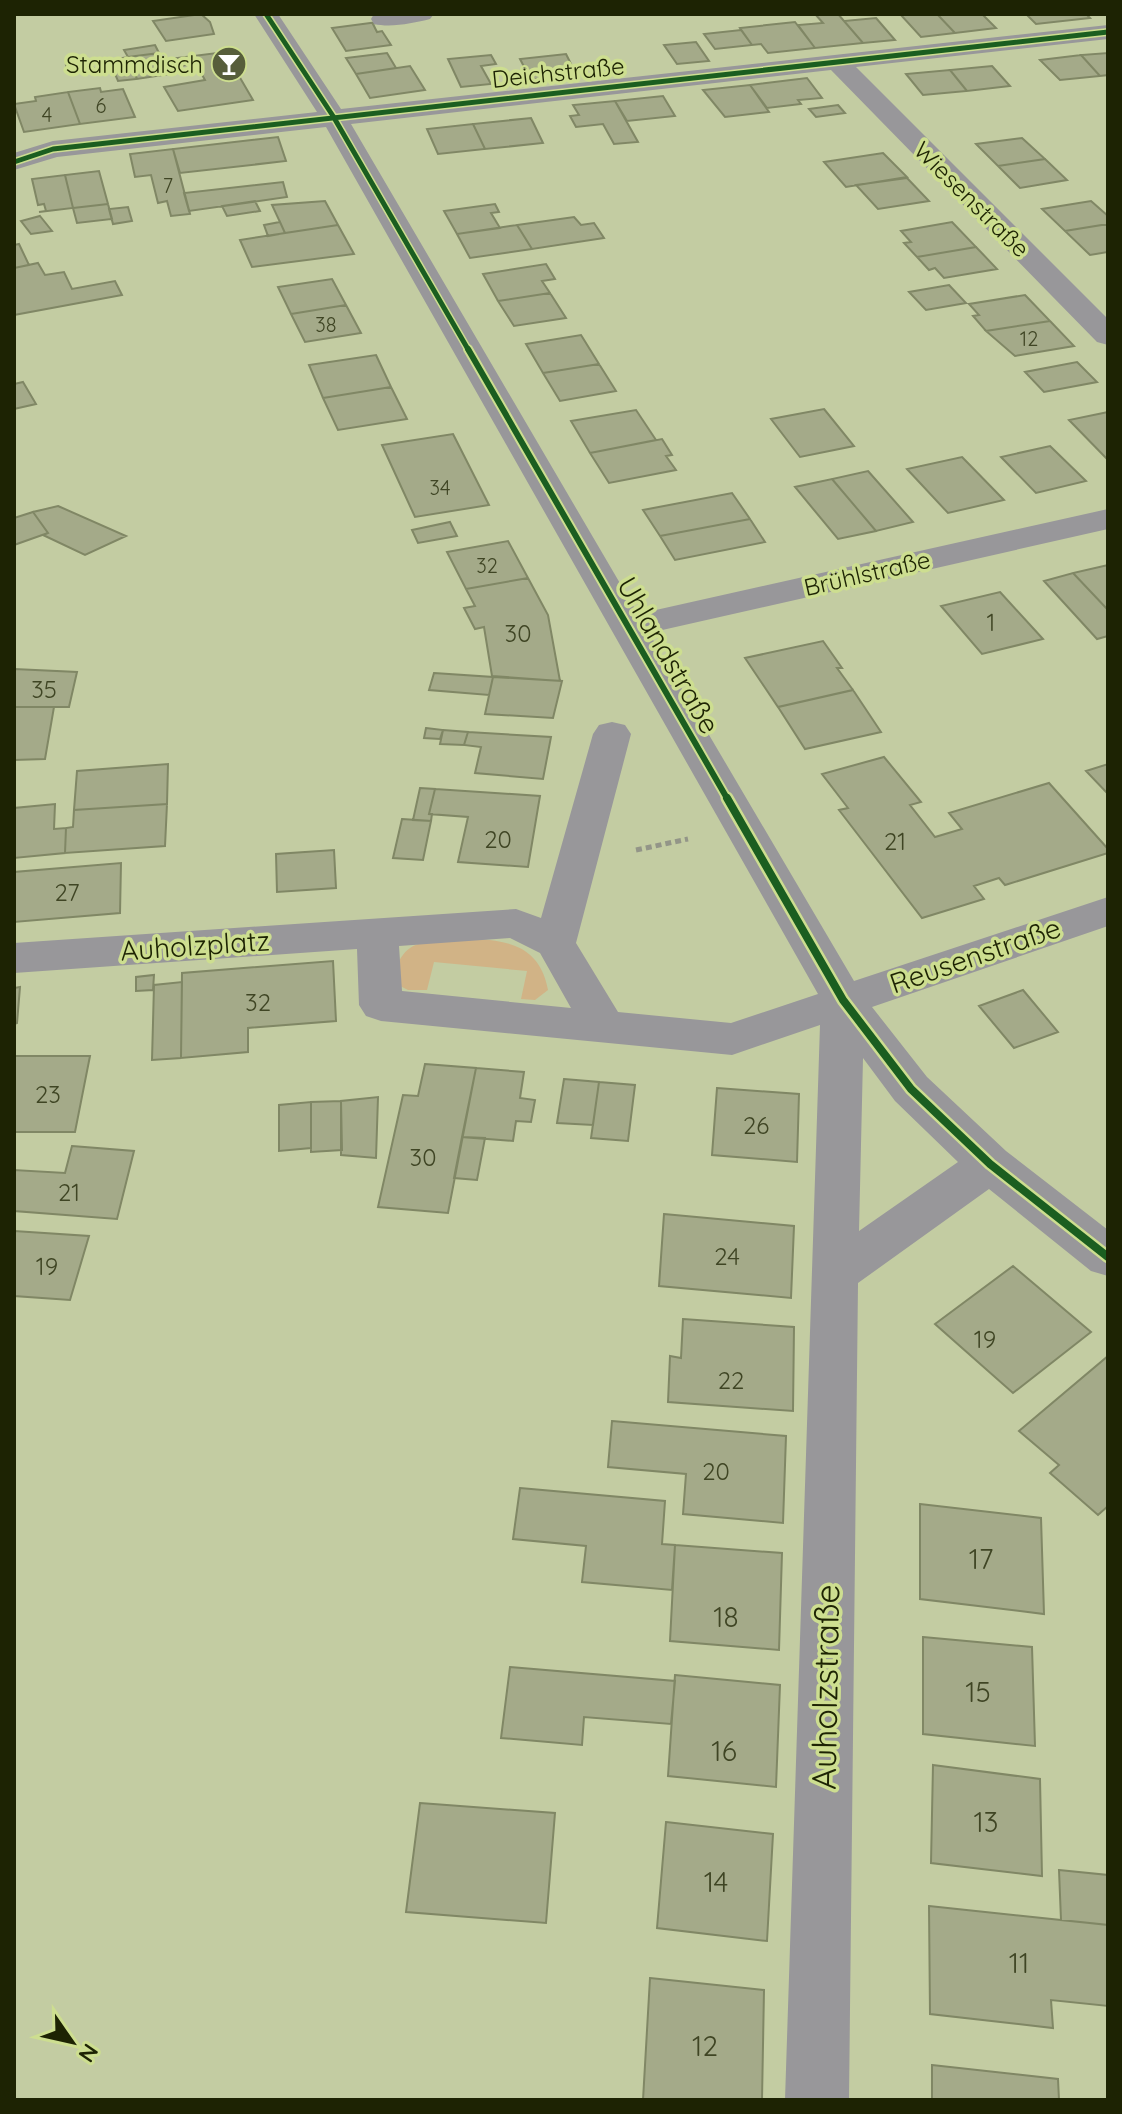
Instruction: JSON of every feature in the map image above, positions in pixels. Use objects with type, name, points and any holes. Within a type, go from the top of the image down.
[{"type":"street","name":"Uhlandstraße","points":[[266,14],[333,116],[843,1000],[911,1089],[990,1164],[1108,1257]]},
{"type":"street","points":[[383,19],[422,14]]},
{"type":"street","name":"Deichstraße","points":[[14,162],[53,149],[836,61],[1022,31],[1108,32]]},
{"type":"street","name":"Wiesenstraße","points":[[836,61],[1108,336]]},
{"type":"street","name":"Brühlstraße","points":[[627,627],[1108,519]]},
{"type":"street","points":[[604,1026],[555,943],[612,734]]},
{"type":"street","name":"Reusenstraße","points":[[843,1000],[1108,911]]},
{"type":"street","name":"Auholzplatz","points":[[14,958],[516,923],[555,943]]},
{"type":"street","points":[[377,932],[381,1005],[732,1039],[843,1000]]},
{"type":"street","name":"Auholzstraße","points":[[817,2100],[834,1255],[843,1000]]},
{"type":"street","points":[[834,1255],[990,1164]]},
{"type":"path","points":[[576,863],[743,827]]},
{"type":"shaded area","points":[[446,938],[495,941],[523,950],[543,972],[548,990],[535,1000],[521,999],[527,971],[434,962],[427,990],[408,990],[398,985],[394,972],[408,950],[420,943]]},
{"type":"building","points":[[201,14],[210,22],[214,34],[166,41],[153,21]]},
{"type":"building","points":[[815,14],[838,14],[863,43],[815,48],[798,25],[823,23]]},
{"type":"building","points":[[900,14],[937,14],[955,33],[921,37]]},
{"type":"building","points":[[937,14],[982,14],[996,28],[955,33]]},
{"type":"building","points":[[1026,14],[1086,14],[1090,18],[1036,24]]},
{"type":"building","points":[[876,18],[895,40],[863,43],[844,21]]},
{"type":"building","points":[[378,22],[373,24],[377,32],[382,31],[391,45],[346,51],[332,28]]},
{"type":"building","points":[[795,22],[815,48],[768,53],[761,44],[752,45],[740,28]]},
{"type":"building","points":[[741,30],[752,45],[715,49],[704,34]]},
{"type":"building","points":[[696,42],[709,61],[677,64],[664,45]]},
{"type":"building","points":[[155,45],[159,53],[128,57],[124,50]]},
{"type":"building","points":[[225,52],[253,100],[178,111],[164,87],[205,80],[196,64],[173,67],[169,59]]},
{"type":"building","points":[[159,53],[162,60],[131,65],[128,57]]},
{"type":"building","points":[[387,53],[396,68],[356,74],[346,58]]},
{"type":"building","points":[[1108,53],[1108,75],[1100,76],[1081,55]]},
{"type":"building","points":[[566,54],[577,76],[531,80],[520,59]]},
{"type":"building","points":[[491,55],[496,64],[481,66],[491,84],[461,87],[448,59]]},
{"type":"building","points":[[1081,55],[1100,76],[1060,80],[1040,60]]},
{"type":"building","points":[[128,57],[137,79],[118,81],[109,60]]},
{"type":"building","points":[[169,60],[175,70],[169,74],[137,79],[131,65]]},
{"type":"building","points":[[91,62],[94,70],[68,73],[66,65]]},
{"type":"building","points":[[410,66],[425,90],[370,98],[356,74]]},
{"type":"building","points":[[992,66],[1010,86],[967,91],[950,70]]},
{"type":"building","points":[[950,70],[967,91],[923,95],[906,74]]},
{"type":"building","points":[[807,78],[822,98],[798,100],[801,104],[767,108],[750,85]]},
{"type":"building","points":[[750,85],[769,112],[725,117],[703,90]]},
{"type":"building","points":[[100,88],[101,92],[123,89],[135,117],[80,124],[68,92]]},
{"type":"building","points":[[68,92],[80,124],[24,132],[14,104]]},
{"type":"building","points":[[663,96],[675,116],[627,121],[615,101]]},
{"type":"building","points":[[615,101],[638,142],[614,144],[603,124],[576,127],[570,116],[579,115],[573,105]]},
{"type":"building","points":[[838,105],[845,113],[816,117],[809,109]]},
{"type":"building","points":[[531,118],[543,143],[485,149],[473,124]]},
{"type":"building","points":[[473,124],[485,149],[438,154],[427,129]]},
{"type":"building","points":[[278,137],[286,161],[180,173],[173,149]]},
{"type":"building","points":[[1022,138],[1045,159],[998,166],[976,144]]},
{"type":"building","points":[[173,149],[190,214],[171,216],[167,201],[158,203],[151,175],[135,177],[130,154]]},
{"type":"building","points":[[883,153],[907,177],[846,187],[824,162]]},
{"type":"building","points":[[1045,159],[1067,180],[1020,188],[998,166]]},
{"type":"building","points":[[99,171],[108,204],[73,208],[65,175]]},
{"type":"building","points":[[65,175],[73,208],[39,212],[46,211],[44,204],[38,205],[32,179]]},
{"type":"building","points":[[907,178],[929,201],[878,209],[856,185]]},
{"type":"building","points":[[283,182],[287,197],[189,211],[184,193]]},
{"type":"building","points":[[255,201],[260,211],[227,216],[222,206]]},
{"type":"building","points":[[325,201],[338,225],[285,233],[272,205]]},
{"type":"building","points":[[1091,201],[1108,216],[1108,224],[1065,231],[1042,209]]},
{"type":"building","points":[[108,204],[112,219],[77,223],[73,208]]},
{"type":"building","points":[[495,204],[499,212],[491,213],[500,228],[457,234],[444,211]]},
{"type":"building","points":[[128,207],[132,221],[113,224],[109,209]]},
{"type":"building","points":[[40,216],[52,231],[31,234],[21,221]]},
{"type":"building","points":[[574,217],[581,225],[594,223],[604,238],[532,249],[517,225]]},
{"type":"building","points":[[280,222],[285,233],[268,236],[264,225]]},
{"type":"building","points":[[952,222],[976,247],[917,257],[904,243],[911,242],[901,231]]},
{"type":"building","points":[[1108,224],[1108,252],[1090,255],[1065,231]]},
{"type":"building","points":[[338,225],[354,254],[252,267],[240,240]]},
{"type":"building","points":[[517,225],[532,249],[470,258],[457,234]]},
{"type":"building","points":[[19,244],[29,265],[14,268],[14,245]]},
{"type":"building","points":[[976,247],[997,269],[944,278],[935,268],[929,270],[917,257]]},
{"type":"building","points":[[38,263],[45,275],[64,272],[72,289],[115,281],[122,295],[14,315],[14,268]]},
{"type":"building","points":[[546,264],[555,279],[542,281],[550,293],[498,301],[483,274]]},
{"type":"building","points":[[332,279],[346,305],[291,314],[278,287]]},
{"type":"building","points":[[949,285],[966,303],[926,310],[909,292]]},
{"type":"building","points":[[550,293],[566,318],[514,326],[498,301]]},
{"type":"building","points":[[1025,295],[1050,321],[986,331],[973,316],[979,315],[969,304]]},
{"type":"building","points":[[346,305],[361,333],[305,342],[291,314]]},
{"type":"building","points":[[1050,321],[1074,346],[1015,356],[986,331]]},
{"type":"building","points":[[581,335],[599,364],[543,373],[526,344]]},
{"type":"building","points":[[376,355],[391,387],[323,398],[309,365]]},
{"type":"building","points":[[1077,362],[1097,382],[1044,392],[1025,372]]},
{"type":"building","points":[[599,364],[616,391],[560,401],[543,373]]},
{"type":"building","points":[[23,382],[36,404],[14,409],[14,384]]},
{"type":"building","points":[[391,387],[407,419],[338,430],[323,398]]},
{"type":"building","points":[[824,409],[854,446],[800,457],[771,419]]},
{"type":"building","points":[[636,410],[656,440],[590,453],[571,421]]},
{"type":"building","points":[[1108,412],[1108,460],[1069,420]]},
{"type":"building","points":[[453,434],[489,505],[415,517],[382,445]]},
{"type":"building","points":[[662,439],[672,455],[666,456],[676,470],[609,483],[590,453]]},
{"type":"building","points":[[1050,446],[1086,481],[1036,493],[1001,457]]},
{"type":"building","points":[[962,457],[1004,500],[948,513],[907,469]]},
{"type":"building","points":[[868,471],[913,522],[876,531],[832,479]]},
{"type":"building","points":[[832,479],[876,531],[838,539],[795,487]]},
{"type":"building","points":[[732,493],[750,519],[660,536],[643,510]]},
{"type":"building","points":[[58,506],[126,536],[85,555],[43,535],[48,533],[33,512]]},
{"type":"building","points":[[33,512],[48,533],[14,545],[14,518]]},
{"type":"building","points":[[750,519],[765,542],[675,560],[660,536]]},
{"type":"building","points":[[450,522],[457,536],[418,543],[412,530]]},
{"type":"building","points":[[508,541],[528,578],[466,589],[447,552]]},
{"type":"building","points":[[1108,565],[1108,610],[1073,573]]},
{"type":"building","points":[[1073,573],[1108,610],[1108,636],[1097,639],[1044,581]]},
{"type":"building","points":[[528,578],[548,615],[560,681],[492,676],[484,627],[475,629],[464,608],[475,606],[466,589]]},
{"type":"building","points":[[1000,592],[1043,639],[982,654],[941,606]]},
{"type":"building","points":[[823,641],[853,690],[778,707],[745,658]]},
{"type":"building","points":[[14,669],[77,672],[69,707],[14,707]]},
{"type":"building","points":[[434,673],[493,677],[489,695],[429,690]]},
{"type":"building","points":[[493,677],[562,681],[553,718],[485,714]]},
{"type":"building","points":[[853,690],[881,732],[805,749],[778,707]]},
{"type":"building","points":[[14,707],[54,707],[45,759],[14,760]]},
{"type":"building","points":[[426,728],[443,730],[440,739],[424,738]]},
{"type":"building","points":[[443,730],[468,732],[464,745],[440,744]]},
{"type":"building","points":[[468,732],[551,737],[543,779],[475,773],[481,747],[464,745]]},
{"type":"building","points":[[884,757],[921,802],[910,805],[935,837],[962,829],[949,813],[1049,783],[1108,849],[1108,853],[1005,885],[999,878],[974,886],[984,899],[922,918],[839,810],[848,808],[822,774]]},
{"type":"building","points":[[168,764],[167,804],[74,810],[77,771]]},
{"type":"building","points":[[1108,764],[1108,794],[1086,771]]},
{"type":"building","points":[[420,788],[435,789],[429,814],[432,814],[431,821],[413,820]]},
{"type":"building","points":[[435,789],[540,796],[528,867],[458,862],[468,817],[429,814]]},
{"type":"building","points":[[55,804],[54,829],[66,828],[65,853],[14,858],[14,808]]},
{"type":"building","points":[[167,804],[165,846],[65,853],[66,828],[73,827],[74,810]]},
{"type":"building","points":[[402,819],[431,821],[423,860],[393,858]]},
{"type":"building","points":[[334,850],[336,888],[277,892],[276,854]]},
{"type":"building","points":[[121,863],[120,913],[14,922],[14,872]]},
{"type":"building","points":[[333,961],[336,1021],[248,1028],[248,1052],[181,1058],[182,973]]},
{"type":"building","points":[[154,975],[153,990],[136,991],[136,977]]},
{"type":"building","points":[[182,982],[181,1058],[152,1060],[154,985]]},
{"type":"building","points":[[20,987],[17,1023],[14,1024],[14,988]]},
{"type":"building","points":[[1023,990],[1058,1032],[1014,1048],[979,1006]]},
{"type":"building","points":[[14,1056],[90,1056],[75,1132],[14,1132]]},
{"type":"building","points":[[425,1064],[476,1068],[448,1213],[378,1207],[403,1095],[418,1096]]},
{"type":"building","points":[[476,1068],[524,1072],[520,1098],[535,1100],[531,1122],[516,1121],[513,1141],[462,1137]]},
{"type":"building","points":[[564,1079],[599,1082],[593,1125],[557,1123]]},
{"type":"building","points":[[599,1082],[635,1085],[628,1141],[591,1138]]},
{"type":"building","points":[[717,1088],[799,1094],[797,1162],[712,1155]]},
{"type":"building","points":[[378,1097],[376,1158],[341,1155],[341,1101]]},
{"type":"building","points":[[341,1101],[342,1150],[311,1152],[311,1102]]},
{"type":"building","points":[[311,1102],[311,1148],[279,1151],[279,1105]]},
{"type":"building","points":[[462,1137],[485,1138],[477,1180],[454,1178]]},
{"type":"building","points":[[72,1146],[134,1151],[117,1219],[14,1211],[14,1170],[65,1173]]},
{"type":"building","points":[[664,1214],[794,1226],[791,1298],[659,1286]]},
{"type":"building","points":[[14,1231],[89,1236],[70,1300],[14,1296]]},
{"type":"building","points":[[1013,1266],[1091,1332],[1013,1393],[935,1324]]},
{"type":"building","points":[[683,1319],[794,1327],[793,1411],[668,1402],[670,1356],[681,1358]]},
{"type":"building","points":[[1108,1356],[1108,1506],[1098,1515],[1050,1473],[1059,1465],[1019,1431]]},
{"type":"building","points":[[612,1421],[786,1436],[783,1523],[683,1514],[686,1474],[608,1467]]},
{"type":"building","points":[[520,1488],[665,1501],[662,1544],[675,1545],[672,1590],[582,1582],[586,1546],[513,1539]]},
{"type":"building","points":[[920,1504],[1041,1518],[1044,1614],[920,1599]]},
{"type":"building","points":[[675,1545],[782,1553],[779,1650],[670,1641]]},
{"type":"building","points":[[923,1637],[1032,1647],[1035,1746],[923,1734]]},
{"type":"building","points":[[510,1667],[675,1681],[671,1724],[584,1717],[582,1745],[501,1738]]},
{"type":"building","points":[[675,1675],[780,1685],[776,1787],[668,1776]]},
{"type":"building","points":[[933,1765],[1040,1779],[1042,1876],[931,1863]]},
{"type":"building","points":[[420,1803],[555,1813],[546,1923],[406,1912]]},
{"type":"building","points":[[666,1822],[773,1834],[767,1941],[657,1928]]},
{"type":"building","points":[[1059,1870],[1108,1875],[1108,1925],[1061,1920]]},
{"type":"building","points":[[929,1906],[1108,1925],[1108,2006],[1051,2000],[1053,2028],[930,2014]]},
{"type":"building","points":[[650,1978],[764,1990],[762,2100],[643,2100]]},
{"type":"building","points":[[932,2065],[1058,2079],[1059,2100],[932,2100]]},
{"type":"cycle path","points":[[266,14],[333,116],[843,1000],[911,1089],[990,1164],[1108,1257]]},
{"type":"cycle path","points":[[14,162],[53,149],[1108,32]]},
{"type":"place","name":"Stammdisch","points":[[229,64]]}]
